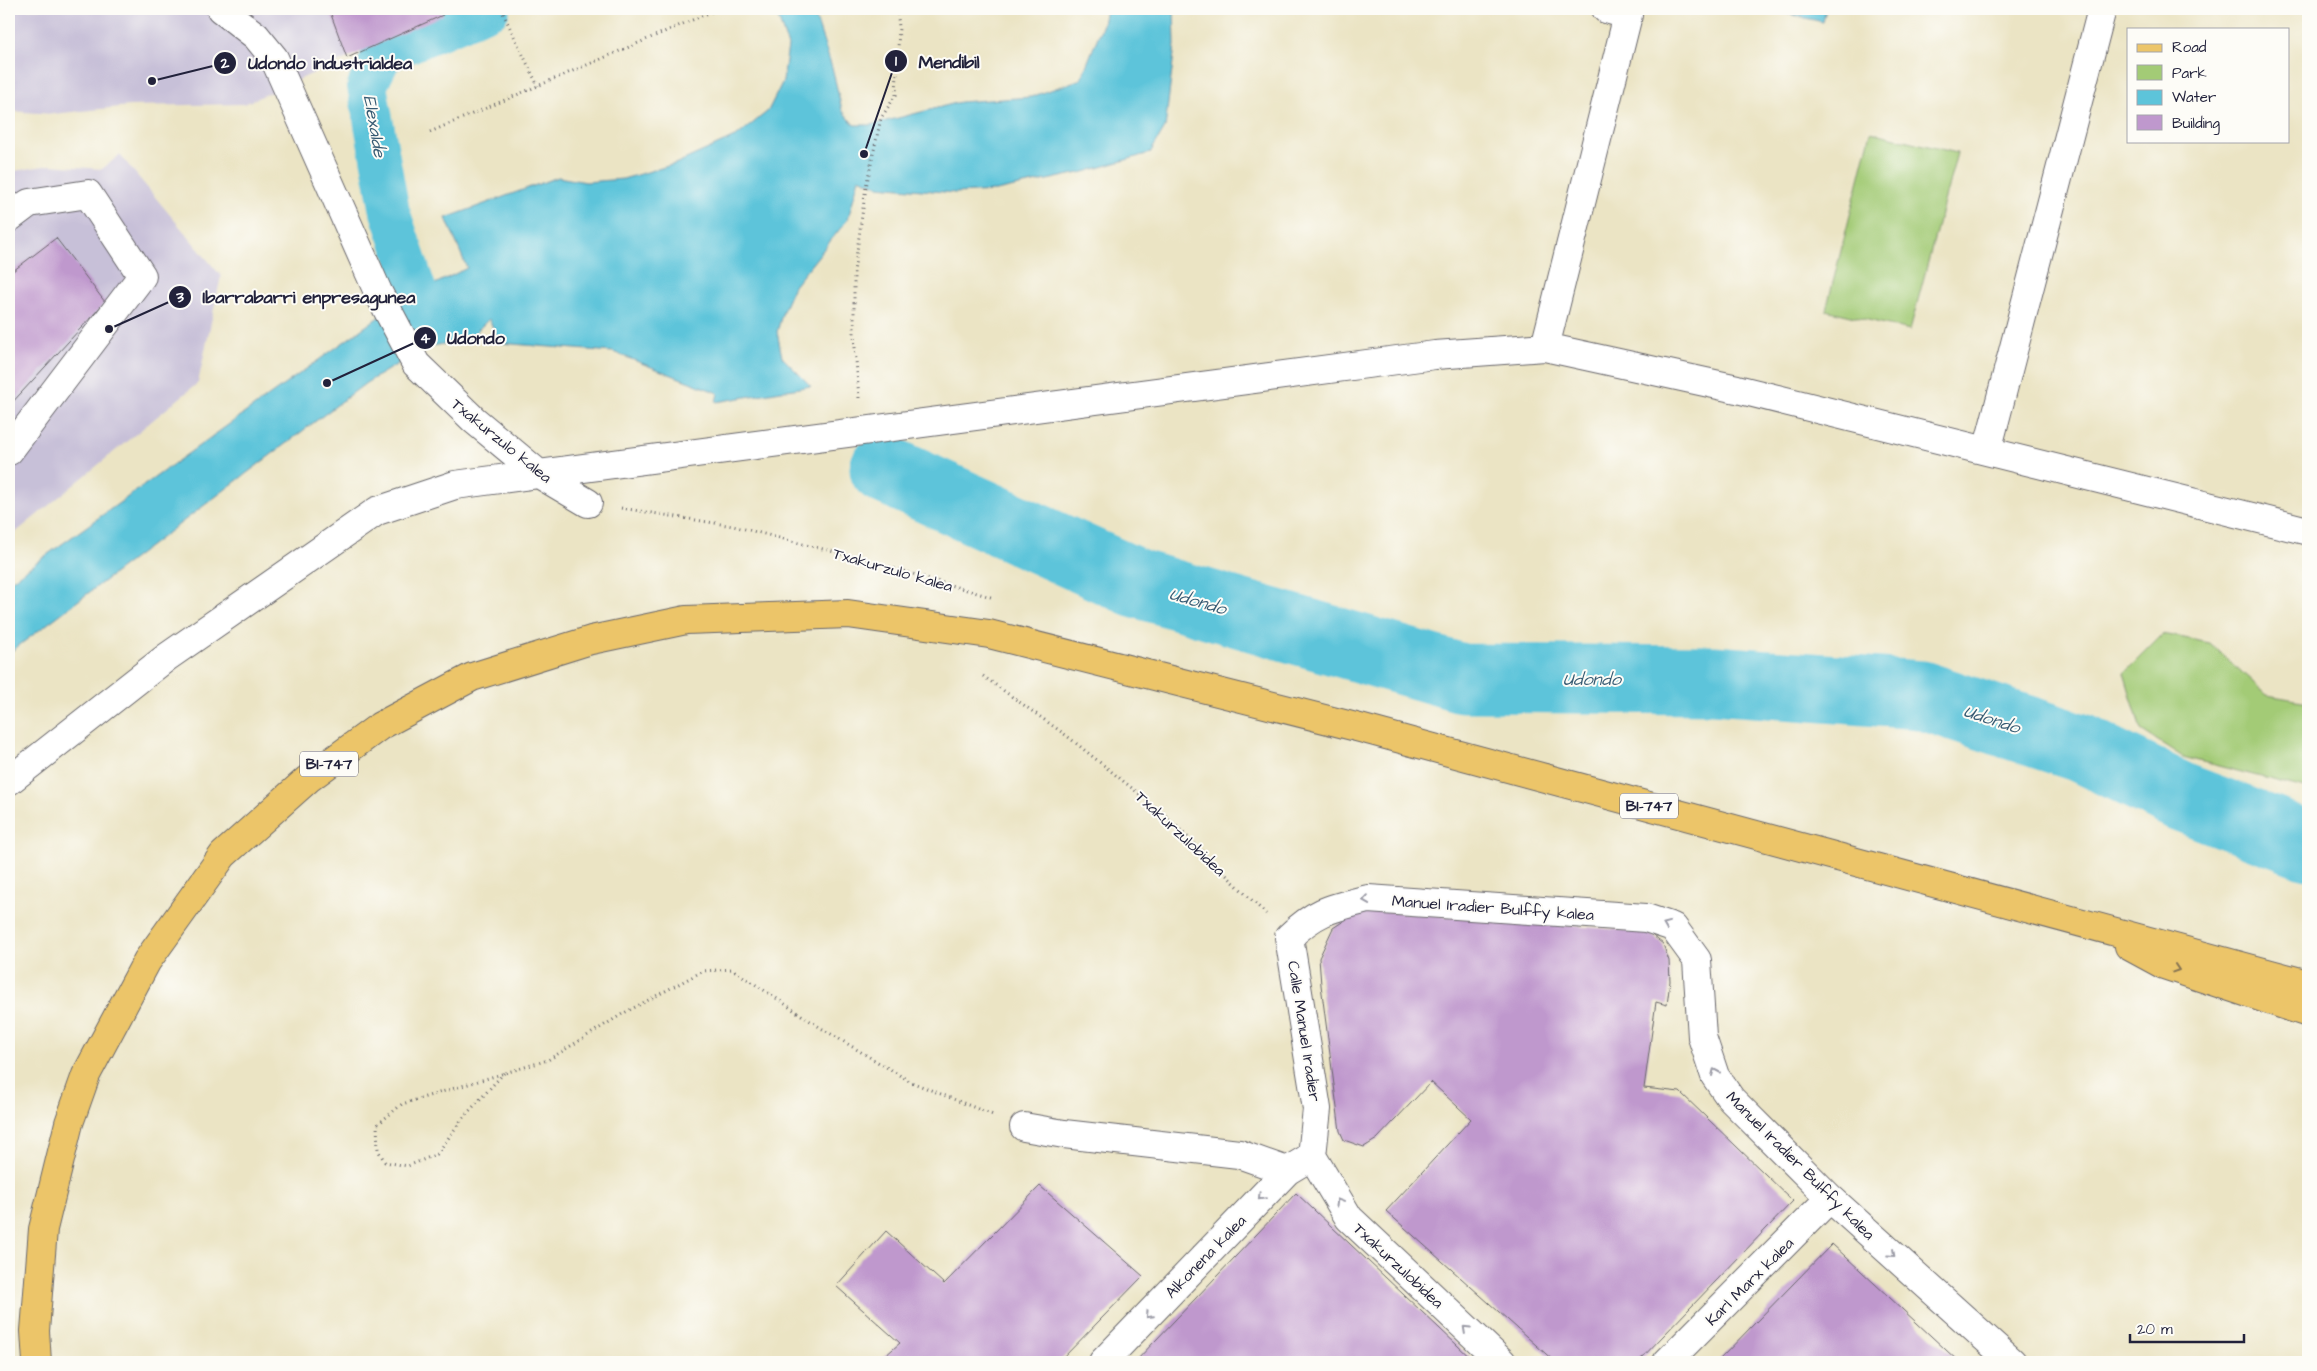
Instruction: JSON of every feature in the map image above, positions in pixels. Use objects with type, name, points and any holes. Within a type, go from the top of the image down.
[{"type":"main road","name":"BI-747","points":[[37,1362],[35,1331],[43,1229],[69,1123],[86,1075],[147,961],[223,854],[308,779],[380,726],[472,678],[591,640],[686,620],[848,614],[989,634],[1360,728],[2308,984]]},
{"type":"main road","points":[[2086,923],[2164,964],[2308,1013]]},
{"type":"street","name":"Txakurzulo kalea","points":[[221,9],[256,36],[274,58],[378,292],[416,364],[474,420],[539,474],[588,503]]},
{"type":"street","points":[[1545,347],[1628,15],[1606,9]]},
{"type":"street","points":[[1987,451],[2102,9]]},
{"type":"street","points":[[9,218],[29,203],[88,194],[142,276],[9,451]]},
{"type":"street","points":[[9,781],[166,657],[377,511],[455,485],[1435,355],[1545,347],[1737,389],[2308,531]]},
{"type":"street","name":"Manuel Iradier Bulffy kalea","points":[[1289,937],[1308,918],[1331,908],[1368,899],[1646,918],[1673,927],[1696,960],[1702,1037],[1716,1076],[1731,1099],[1830,1198],[2012,1362]]},
{"type":"street","name":"Calle Manuel Iradier","points":[[1289,937],[1318,1109],[1312,1156]]},
{"type":"street","points":[[1024,1127],[1064,1134],[1240,1154],[1286,1171]]},
{"type":"street","name":"Alkonena kalea","points":[[1103,1362],[1286,1171],[1312,1156]]},
{"type":"street","name":"Txakurzulobidea","points":[[1312,1156],[1349,1218],[1502,1362]]},
{"type":"street","name":"Karl Marx kalea","points":[[1667,1362],[1830,1198]]},
{"type":"path","points":[[501,9],[538,86]]},
{"type":"path","points":[[430,132],[718,9]]},
{"type":"path","points":[[861,430],[854,335],[854,272],[866,187],[881,118],[896,95],[899,27],[897,9]]},
{"type":"path","name":"Txakurzulo kalea","points":[[588,503],[732,526],[869,561],[994,598]]},
{"type":"path","name":"Txakurzulobidea","points":[[983,676],[1067,736],[1163,813],[1289,937]]},
{"type":"path","points":[[504,1073],[462,1119],[437,1154],[408,1166],[385,1162],[378,1150],[377,1125],[402,1104],[504,1073],[548,1060],[624,1013],[703,971],[732,969],[821,1028],[911,1082],[1024,1127]]},
{"type":"shaded area","points":[[9,9],[458,9],[244,104],[130,106],[53,114],[9,111]]},
{"type":"shaded area","points":[[120,155],[221,276],[198,383],[9,538],[9,172],[50,165],[102,169]]},
{"type":"green space","points":[[1871,132],[1957,153],[1910,330],[1826,310]]},
{"type":"green space","points":[[2163,634],[2210,643],[2267,695],[2308,702],[2308,789],[2183,757],[2141,730],[2124,673]]},
{"type":"water","points":[[775,9],[813,9],[833,71],[842,110],[854,125],[871,125],[960,102],[1031,97],[1081,79],[1103,24],[1106,9],[1174,9],[1175,45],[1165,128],[1150,153],[1084,172],[996,191],[955,193],[878,186],[859,178],[848,219],[794,286],[783,311],[777,332],[782,357],[811,386],[716,402],[718,393],[613,352],[500,343],[489,319],[468,340],[426,347],[366,383],[9,653],[9,582],[401,301],[467,268],[446,218],[558,177],[586,182],[623,179],[675,164],[737,136],[768,111],[783,81],[788,46]]},
{"type":"water","points":[[1766,9],[1826,9],[1823,22]]},
{"type":"building","points":[[329,9],[441,9],[443,15],[347,58]]},
{"type":"building","points":[[56,238],[105,302],[9,406],[9,274]]},
{"type":"building","points":[[1372,910],[1648,932],[1663,944],[1669,961],[1670,981],[1667,1005],[1656,1002],[1644,1088],[1680,1092],[1793,1201],[1638,1362],[1555,1362],[1386,1211],[1471,1119],[1431,1082],[1377,1139],[1364,1147],[1344,1140],[1340,1131],[1319,958],[1333,928],[1353,915]]},
{"type":"building","points":[[1040,1186],[1143,1276],[1059,1362],[878,1362],[900,1343],[836,1286],[886,1231],[944,1284]]},
{"type":"building","points":[[1296,1193],[1475,1362],[1135,1362]]},
{"type":"building","points":[[1832,1244],[1959,1362],[1717,1362]]},
{"type":"waterway","name":"Elexalde","points":[[424,312],[390,212],[367,86],[383,54],[490,9]]},
{"type":"waterway","name":"Udondo","points":[[884,469],[1136,583],[1462,678],[1713,680],[1921,695],[2081,748],[2181,797],[2308,845]]},
{"type":"place","name":"Udondo industrialdea","points":[[152,81]]},
{"type":"place","name":"Mendibil","points":[[864,154]]},
{"type":"place","name":"Ibarrabarri enpresagunea","points":[[109,329]]},
{"type":"place","name":"Udondo","points":[[327,383]]}]
